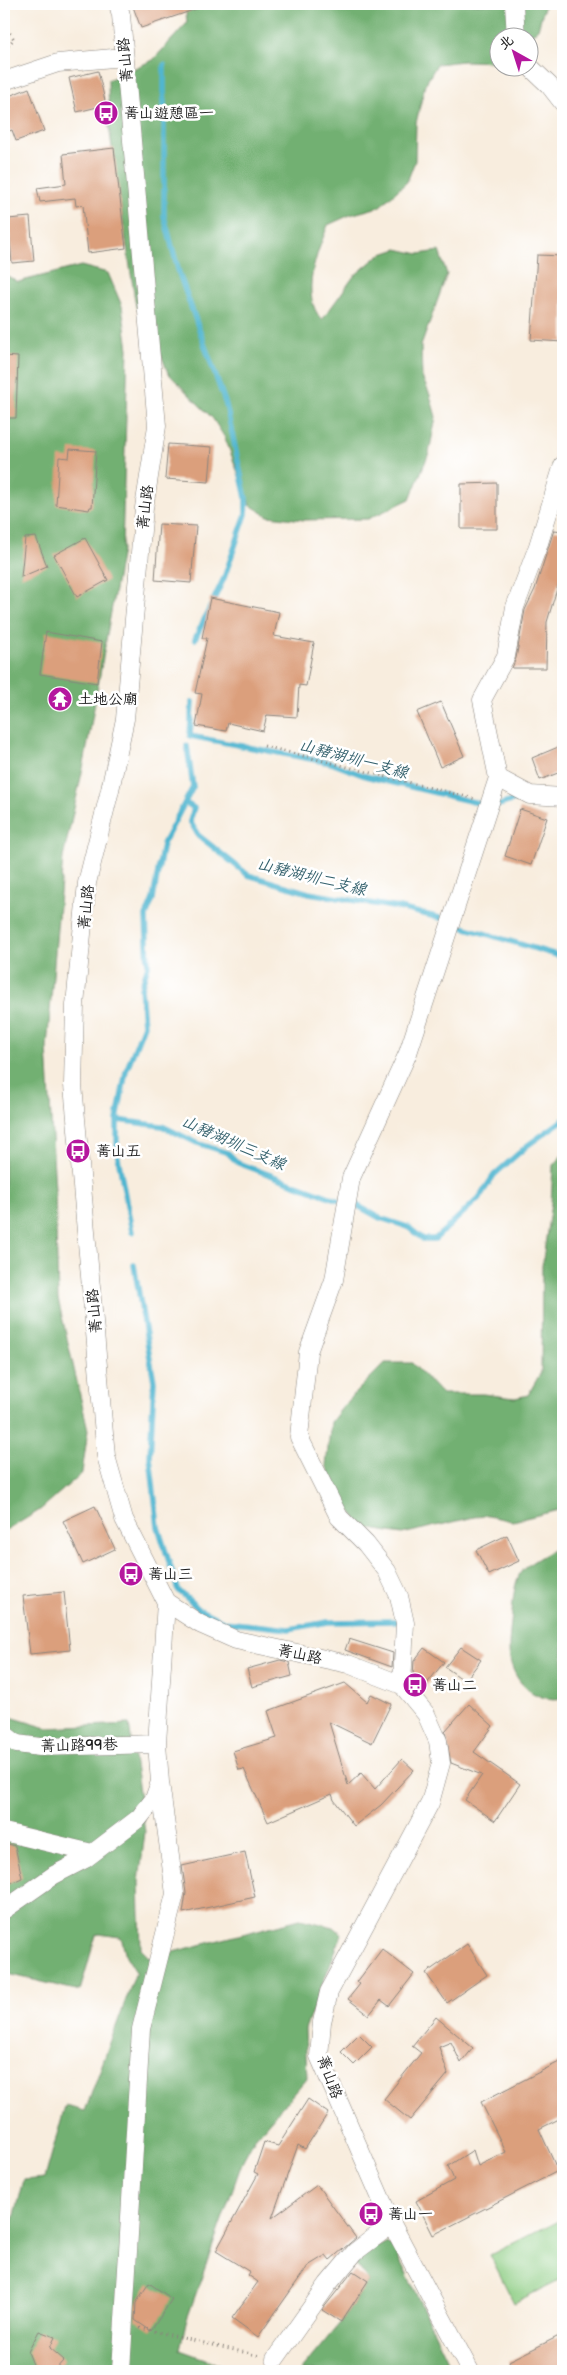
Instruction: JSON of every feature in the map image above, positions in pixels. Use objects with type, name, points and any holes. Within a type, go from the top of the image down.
[{"type":"street","name":"菁山路","points":[[118,4],[157,426],[144,508],[125,719],[87,883],[75,1005],[73,1085],[106,1456],[124,1519],[166,1602],[200,1624],[236,1640],[348,1664],[402,1685],[426,1714],[438,1741],[441,1763],[430,1803],[329,1992],[322,2022],[319,2056],[392,2224],[470,2371]]},
{"type":"street","points":[[514,4],[515,28]]},
{"type":"street","points":[[4,81],[58,63],[124,57]]},
{"type":"street","points":[[540,76],[563,103]]},
{"type":"street","points":[[402,1685],[405,1623],[399,1596],[387,1571],[377,1557],[339,1517],[299,1437],[308,1352],[334,1280],[351,1178],[408,1053],[491,803],[498,778],[482,700],[506,656],[514,607],[538,546],[563,465]]},
{"type":"street","points":[[498,778],[530,795],[563,797]]},
{"type":"street","points":[[121,2371],[141,2029],[174,1894],[157,1744],[166,1602]]},
{"type":"street","name":"菁山路99巷","points":[[4,1734],[17,1744],[40,1747],[157,1744]]},
{"type":"street","points":[[4,1910],[54,1875],[92,1853],[139,1818],[154,1799],[160,1782]]},
{"type":"street","points":[[4,1832],[92,1853]]},
{"type":"street","points":[[275,2359],[328,2284],[355,2252],[392,2224]]},
{"type":"path","points":[[4,25],[14,40],[4,50]]},
{"type":"path","points":[[264,746],[491,803]]},
{"type":"path","points":[[124,2324],[275,2359]]},
{"type":"green space","points":[[185,4],[545,4],[538,28],[490,28],[490,62],[463,61],[437,64],[425,85],[416,123],[415,161],[407,182],[379,207],[350,215],[328,225],[319,248],[311,286],[315,310],[322,320],[354,276],[379,255],[397,249],[419,254],[439,251],[447,274],[421,346],[422,377],[430,395],[436,417],[429,453],[410,499],[368,519],[304,520],[268,516],[250,505],[225,438],[213,419],[168,373],[159,349],[136,307],[109,127],[108,80],[153,60],[187,23]]},
{"type":"green space","points":[[81,266],[108,273],[122,306],[128,349],[122,550],[85,759],[63,858],[47,1047],[55,1190],[58,1299],[88,1430],[82,1473],[40,1510],[4,1532],[4,274],[18,282]]},
{"type":"green space","points":[[563,1154],[563,1509],[513,1521],[483,1515],[402,1534],[364,1528],[340,1497],[326,1465],[331,1422],[349,1399],[385,1363],[412,1363],[442,1394],[483,1394],[515,1398],[528,1395],[541,1372],[542,1266],[551,1203],[553,1165]]},
{"type":"green space","points":[[563,1545],[563,1698],[552,1699],[533,1693],[518,1679],[510,1659],[509,1640],[514,1592],[521,1572],[540,1557]]},
{"type":"green space","points":[[4,1715],[47,1728],[129,1724],[145,1832],[139,1882],[141,1949],[150,1958],[300,1919],[334,1927],[342,1934],[305,2029],[307,2078],[255,2138],[243,2160],[186,2322],[180,2350],[239,2371],[4,2371],[4,2241],[9,2238],[24,2180],[45,2178],[65,2106],[85,2111],[136,1972],[126,1956],[122,1940],[119,1937],[100,1934],[96,1935],[80,1991],[4,1973]]},
{"type":"green space","points":[[563,2218],[563,2278],[514,2303],[490,2255]]},
{"type":"green space","points":[[387,2242],[394,2248],[453,2371],[300,2371],[341,2322],[368,2281],[354,2263],[368,2252]]},
{"type":"building","points":[[132,4],[205,4],[205,6],[141,28]]},
{"type":"building","points":[[98,71],[106,105],[77,112],[69,78]]},
{"type":"building","points":[[29,88],[44,131],[16,141],[12,130],[4,133],[4,98]]},
{"type":"building","points":[[114,148],[126,248],[88,253],[83,205],[76,206],[75,198],[40,202],[37,188],[66,184],[63,154]]},
{"type":"building","points":[[30,217],[34,261],[12,263],[8,219]]},
{"type":"building","points":[[537,255],[563,256],[563,342],[531,340]]},
{"type":"building","points":[[4,356],[18,357],[16,418],[4,418]]},
{"type":"building","points":[[168,444],[212,447],[209,482],[165,479]]},
{"type":"building","points":[[70,449],[96,451],[92,507],[89,510],[56,505],[59,457],[69,458]]},
{"type":"building","points":[[497,483],[497,529],[461,529],[461,484]]},
{"type":"building","points":[[159,524],[196,526],[191,583],[155,580]]},
{"type":"building","points":[[554,530],[563,531],[563,583],[559,582],[547,622],[546,668],[512,668],[516,658],[525,610],[535,589]]},
{"type":"building","points":[[36,537],[47,566],[21,577],[25,538]]},
{"type":"building","points":[[85,538],[108,580],[77,597],[54,555]]},
{"type":"building","points":[[210,598],[279,612],[274,636],[314,643],[306,686],[299,685],[297,717],[267,715],[263,731],[228,723],[226,731],[196,726],[202,694],[195,693],[207,638],[202,638]]},
{"type":"building","points":[[46,632],[102,642],[97,683],[40,674]]},
{"type":"building","points":[[441,702],[464,756],[440,767],[417,712]]},
{"type":"building","points":[[563,745],[563,771],[540,780],[532,758]]},
{"type":"building","points":[[520,809],[547,818],[531,865],[505,856]]},
{"type":"building","points":[[95,1506],[115,1549],[83,1564],[63,1521]]},
{"type":"building","points":[[507,1535],[519,1561],[489,1575],[476,1550]]},
{"type":"building","points":[[64,1592],[70,1650],[30,1654],[23,1596]]},
{"type":"building","points":[[349,1639],[393,1653],[392,1667],[345,1650]]},
{"type":"building","points":[[461,1647],[481,1660],[465,1681],[445,1667]]},
{"type":"building","points":[[424,1648],[444,1662],[425,1686],[413,1675],[414,1661]]},
{"type":"building","points":[[280,1660],[289,1662],[292,1676],[252,1687],[247,1669]]},
{"type":"building","points":[[345,1683],[367,1702],[371,1694],[391,1704],[372,1743],[329,1722],[348,1785],[361,1773],[375,1789],[402,1759],[414,1770],[381,1805],[354,1826],[334,1800],[332,1794],[268,1822],[244,1769],[239,1770],[233,1751],[277,1738],[268,1711]]},
{"type":"building","points":[[469,1704],[493,1726],[474,1752],[520,1784],[495,1821],[465,1800],[482,1775],[451,1763],[445,1731]]},
{"type":"building","points":[[4,1843],[15,1846],[22,1878],[4,1886]]},
{"type":"building","points":[[245,1852],[255,1897],[183,1913],[186,1893],[182,1866]]},
{"type":"building","points":[[467,1944],[487,1975],[447,2003],[426,1973]]},
{"type":"building","points":[[382,1949],[414,1974],[389,2006],[381,2000],[369,2015],[348,1999],[360,1984],[357,1982]]},
{"type":"building","points":[[436,2017],[473,2048],[461,2063],[451,2042],[439,2047],[448,2074],[410,2120],[384,2099],[421,2053],[412,2046]]},
{"type":"building","points":[[359,2034],[372,2047],[354,2065],[341,2052]]},
{"type":"building","points":[[563,2060],[563,2117],[539,2129],[558,2171],[433,2235],[416,2201],[454,2180],[448,2166],[473,2150],[478,2166],[506,2152],[481,2102]]},
{"type":"building","points":[[308,2099],[328,2113],[305,2149],[298,2145],[272,2218],[317,2185],[356,2238],[330,2260],[326,2255],[308,2266],[258,2337],[232,2318],[258,2282],[248,2275],[250,2272],[216,2251],[258,2174],[254,2172],[264,2142],[278,2146]]},
{"type":"building","points":[[353,2271],[368,2281],[341,2322],[322,2310]]},
{"type":"building","points":[[149,2283],[172,2299],[151,2331],[135,2320],[136,2303]]},
{"type":"building","points":[[39,2331],[55,2337],[50,2348],[64,2360],[54,2371],[34,2367],[28,2352]]},
{"type":"building","points":[[563,2334],[563,2371],[513,2371],[509,2361]]},
{"type":"waterway","points":[[164,65],[164,216],[179,273],[226,405],[246,498],[246,514],[224,578],[195,639]]},
{"type":"waterway","name":"山豬湖圳一支線","points":[[192,702],[190,736],[331,763],[365,776],[482,804]]},
{"type":"waterway","points":[[132,1232],[117,1152],[117,1120],[126,1071],[144,1025],[141,988],[148,966],[146,916],[153,899],[163,844],[193,787],[187,746]]},
{"type":"waterway","points":[[493,807],[515,800],[528,801]]},
{"type":"waterway","name":"山豬湖圳二支線","points":[[186,803],[194,808],[190,821],[198,835],[248,875],[309,893],[399,908],[440,918]]},
{"type":"waterway","points":[[453,924],[563,957]]},
{"type":"waterway","name":"山豬湖圳三支線","points":[[117,1120],[162,1126],[197,1143],[228,1153],[238,1163],[338,1200]]},
{"type":"waterway","points":[[351,1202],[380,1218],[408,1227],[423,1239],[435,1239],[479,1198],[494,1175],[528,1145],[563,1120]]},
{"type":"waterway","points":[[134,1265],[154,1381],[150,1457],[158,1527],[178,1590],[200,1610],[225,1622],[289,1629],[328,1622],[398,1621]]},
{"type":"place","name":"菁山遊憩區一","points":[[106,113]]},
{"type":"place","name":"土地公廟","points":[[60,699]]},
{"type":"place","name":"菁山五","points":[[78,1151]]},
{"type":"place","name":"菁山三","points":[[131,1574]]},
{"type":"place","name":"菁山二","points":[[415,1685]]},
{"type":"place","name":"菁山一","points":[[371,2214]]}]
